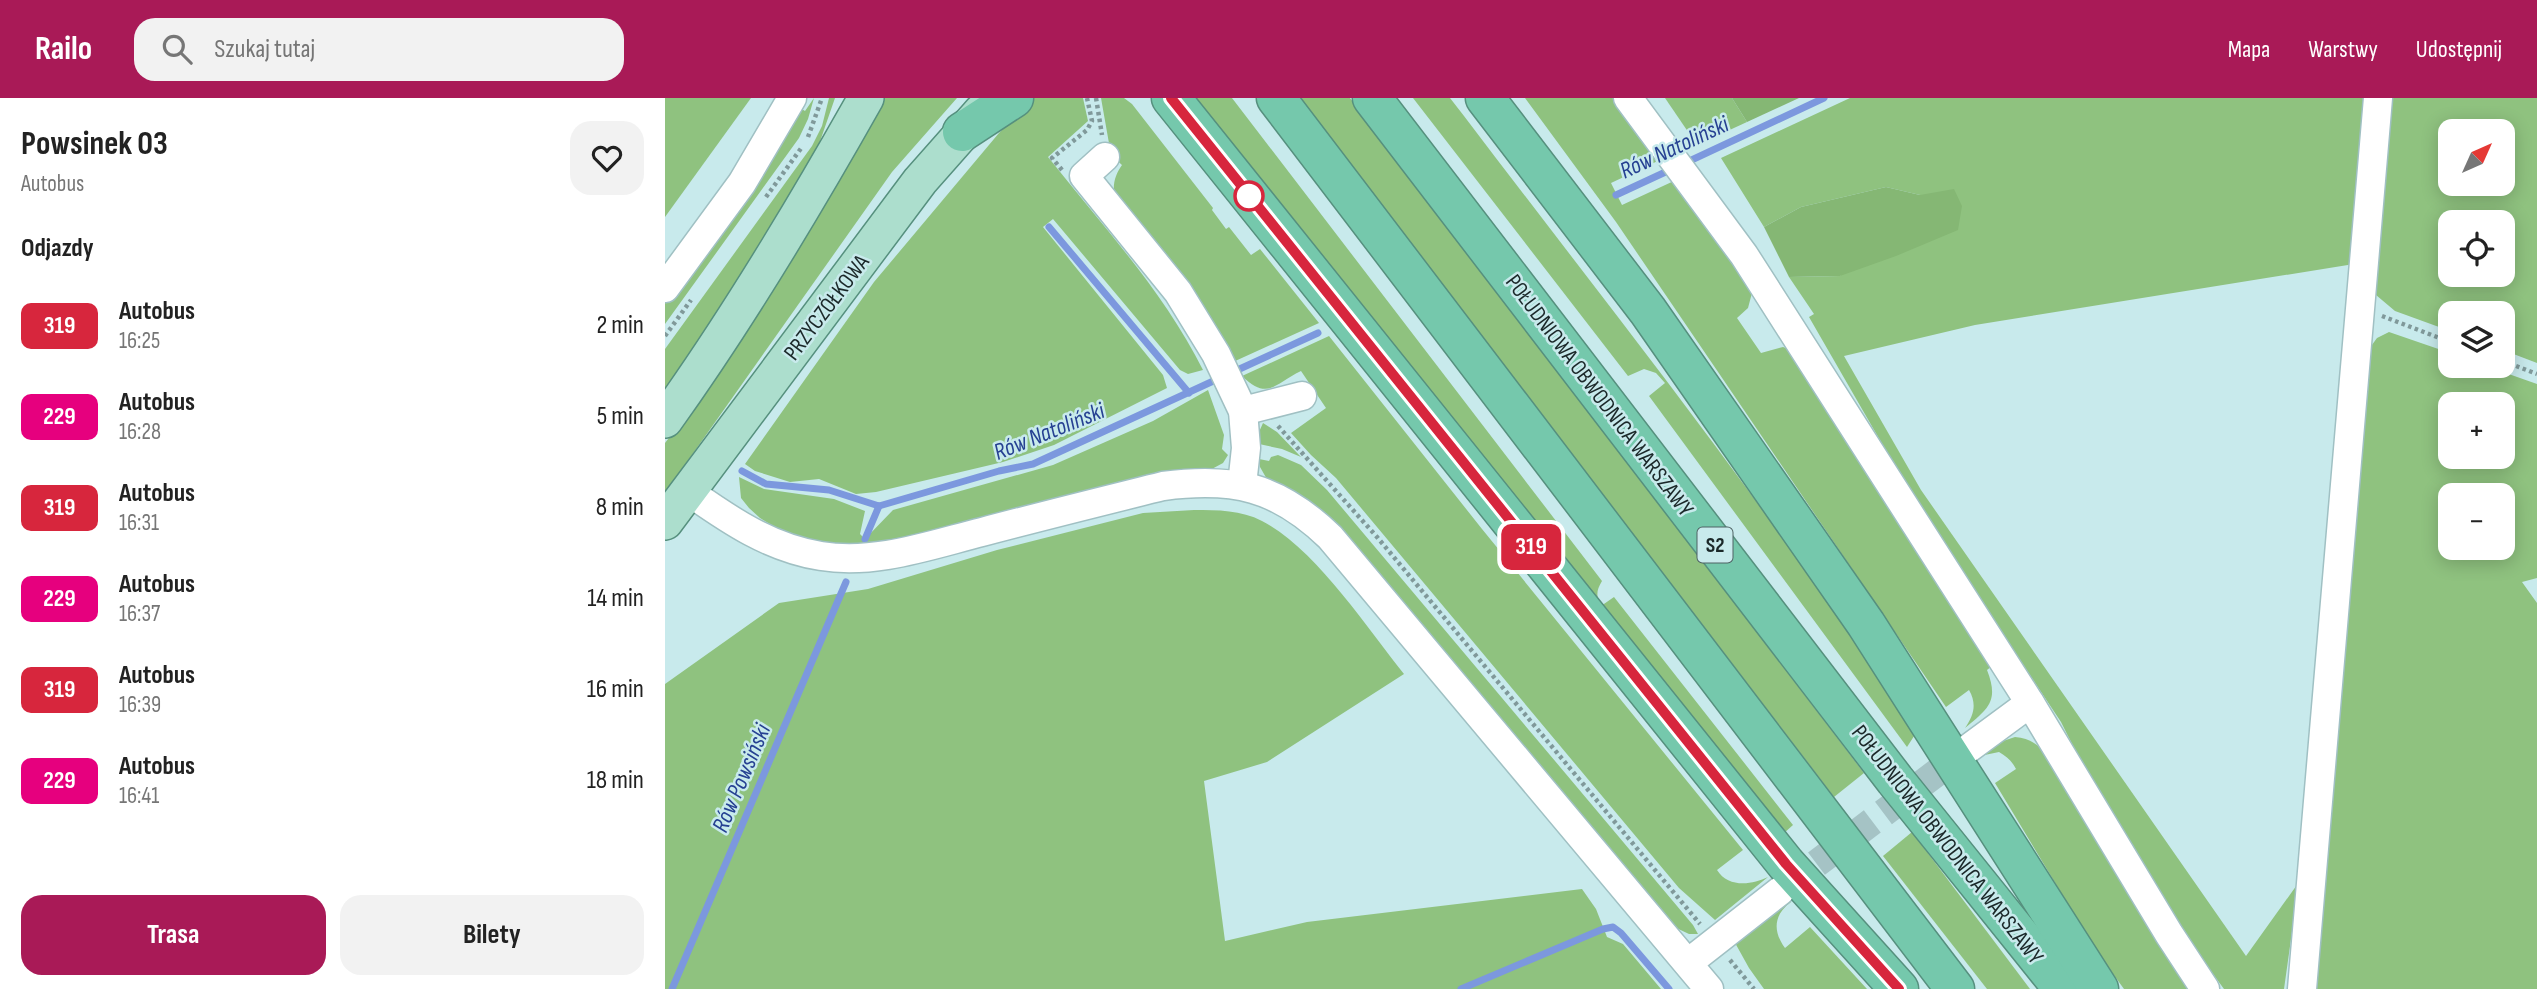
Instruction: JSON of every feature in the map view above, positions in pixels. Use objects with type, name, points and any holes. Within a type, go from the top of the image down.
[{"type":"highway","points":[[962,132],[1014,98]]},
{"type":"highway","points":[[1171,98],[1786,864],[1899,989]]},
{"type":"highway","points":[[1276,98],[1955,989]]},
{"type":"highway","name":"POŁUDNIOWA OBWODNICA WARSZAWY","points":[[1372,98],[1895,780],[2063,989]]},
{"type":"highway","points":[[1485,98],[1648,311],[1866,624],[2099,989]]},
{"type":"main road","points":[[665,420],[748,298],[866,98]]},
{"type":"main road","name":"PRZYCZÓŁKOWA","points":[[665,522],[920,181],[994,98]]},
{"type":"street","points":[[665,288],[752,167],[792,98]]},
{"type":"street","points":[[1628,98],[1744,255],[2030,703],[2205,989]]},
{"type":"street","points":[[2302,989],[2378,98]]},
{"type":"street","points":[[1105,157],[1083,176],[1178,292],[1246,404],[1246,448],[1242,485]]},
{"type":"street","points":[[1246,404],[1302,396]]},
{"type":"street","points":[[688,491],[737,526],[766,540],[800,552],[848,559],[895,553],[1163,486],[1198,481],[1242,485],[1268,493],[1301,512],[1330,537],[1709,989]]},
{"type":"street","points":[[1969,748],[2030,703]]},
{"type":"street","points":[[1688,963],[1780,891]]},
{"type":"path","points":[[1096,98],[1105,157]]},
{"type":"path","points":[[2361,309],[2438,338]]},
{"type":"path","points":[[2515,366],[2537,374]]},
{"type":"path","points":[[1246,404],[1317,470],[1386,548],[1754,989]]},
{"type":"green space","points":[[665,98],[751,98],[665,217]]},
{"type":"green space","points":[[814,98],[799,138],[665,324],[665,303],[732,211],[797,106],[805,111]]},
{"type":"green space","points":[[829,98],[835,98],[817,150],[744,275],[665,391],[665,349],[812,146],[822,126]]},
{"type":"green space","points":[[884,98],[957,98],[892,172],[665,493],[665,443],[769,296]]},
{"type":"green space","points":[[1034,98],[1083,98],[1088,121],[1048,157],[1151,286],[1203,370],[1188,374],[1180,370],[1053,219],[1043,227],[1163,375],[1167,388],[1054,445],[1003,462],[876,492],[856,494],[819,479],[790,482],[755,471],[745,464],[874,282],[999,133]]},
{"type":"green space","points":[[1101,98],[1124,98],[1132,104],[1213,208],[1226,229],[1229,227],[1251,255],[1260,249],[1319,323],[1233,362],[1115,197],[1115,180],[1122,165],[1112,156]]},
{"type":"green space","points":[[1194,98],[1232,98],[1602,581],[1597,593],[1601,606],[1614,597],[1793,825],[1783,834]]},
{"type":"green space","points":[[1300,98],[1350,98],[1864,773],[1834,797]]},
{"type":"green space","points":[[1413,98],[1450,98],[1638,344],[1753,497],[1863,653],[1916,733],[1907,747],[1649,396],[1665,383],[1656,373],[1644,369],[1628,376]]},
{"type":"green space","points":[[1525,98],[1616,98],[1662,159],[1611,183],[1622,205],[1676,180],[1753,289],[1748,308],[1737,318],[1761,353],[1783,347],[1797,352],[1992,666],[1987,670],[1992,697],[1986,709],[1965,728],[1973,709],[1969,690],[1946,707],[1616,222]]},
{"type":"green space","points":[[1665,98],[1732,98],[1747,122],[1697,145]]},
{"type":"green space","points":[[1732,98],[1799,98],[1747,122]]},
{"type":"green space","points":[[1850,98],[2365,98],[2354,264],[1975,325],[1844,356],[1921,490],[2246,956],[2299,882],[2284,989],[2224,989],[2188,940],[2061,722],[1919,508],[1809,317],[1814,314],[1789,277],[1840,276],[1920,195],[1886,187],[1801,207],[1764,227],[1721,158]]},
{"type":"green space","points":[[2386,98],[2537,98],[2537,363],[2515,355],[2515,301],[2438,301],[2438,327],[2395,311],[2376,295],[2371,277]]},
{"type":"green space","points":[[1886,187],[1920,195],[1954,189],[1962,206],[1958,230],[1840,276],[1789,277],[1764,227],[1801,207]]},
{"type":"green space","points":[[2389,332],[2438,349],[2438,378],[2515,376],[2537,384],[2537,578],[2522,582],[2537,603],[2537,989],[2313,989],[2369,349],[2377,338]]},
{"type":"green space","points":[[1329,336],[1743,850],[1717,870],[1727,880],[1741,883],[1768,877],[1715,920],[1679,888],[1336,478],[1291,433],[1326,408],[1301,371],[1265,389],[1258,388],[1242,376]]},
{"type":"green space","points":[[1208,390],[1224,435],[1222,449],[1228,455],[1223,463],[1210,470],[873,544],[817,545],[786,534],[760,518],[741,498],[739,477],[764,489],[834,499],[865,511],[860,534],[865,539],[893,510],[1053,465],[1153,421]]},
{"type":"green space","points":[[1263,423],[1277,432],[1301,457],[1259,444],[1259,432]]},
{"type":"green space","points":[[1278,455],[1301,465],[1327,490],[1698,934],[1689,934],[1670,925],[1268,481],[1260,467],[1259,459],[1269,461],[1271,457]]},
{"type":"green space","points":[[1194,510],[1246,515],[1262,521],[1282,534],[1321,569],[1404,674],[1267,762],[1204,781],[1225,941],[1307,922],[1582,889],[1596,909],[1607,937],[1623,944],[1661,989],[665,989],[665,684],[779,603],[868,589],[997,550],[1143,513]]},
{"type":"green space","points":[[2015,737],[2034,743],[2055,766],[2159,944],[2191,989],[2124,989],[2095,949],[1995,783],[2016,769],[2009,759],[1999,752],[1975,757],[1994,744]]},
{"type":"green space","points":[[1912,832],[2030,989],[1987,989],[1883,856]]},
{"type":"green space","points":[[1788,899],[1791,902],[1781,912],[1777,924],[1778,936],[1785,948],[1810,927],[1867,989],[1764,989],[1734,941]]},
{"type":"waterway","name":"Rów Natoliński","points":[[1683,164],[1824,98]]},
{"type":"waterway","name":"Rów Natoliński","points":[[1616,195],[1672,169]]},
{"type":"waterway","points":[[1049,227],[1189,393]]},
{"type":"waterway","name":"Rów Natoliński","points":[[1233,372],[1318,333]]},
{"type":"waterway","name":"Rów Natoliński","points":[[742,471],[766,484],[829,490],[879,506],[999,471],[1033,464],[1222,377]]},
{"type":"waterway","points":[[865,539],[879,506]]},
{"type":"waterway","name":"Rów Powsiński","points":[[672,989],[846,582]]},
{"type":"waterway","points":[[1461,989],[1613,927],[1669,989]]},
{"type":"tunnel","points":[[1783,889],[1968,749]]},
{"type":"bus line","name":"319","points":[[1171,98],[1786,864],[1899,989]]}]
